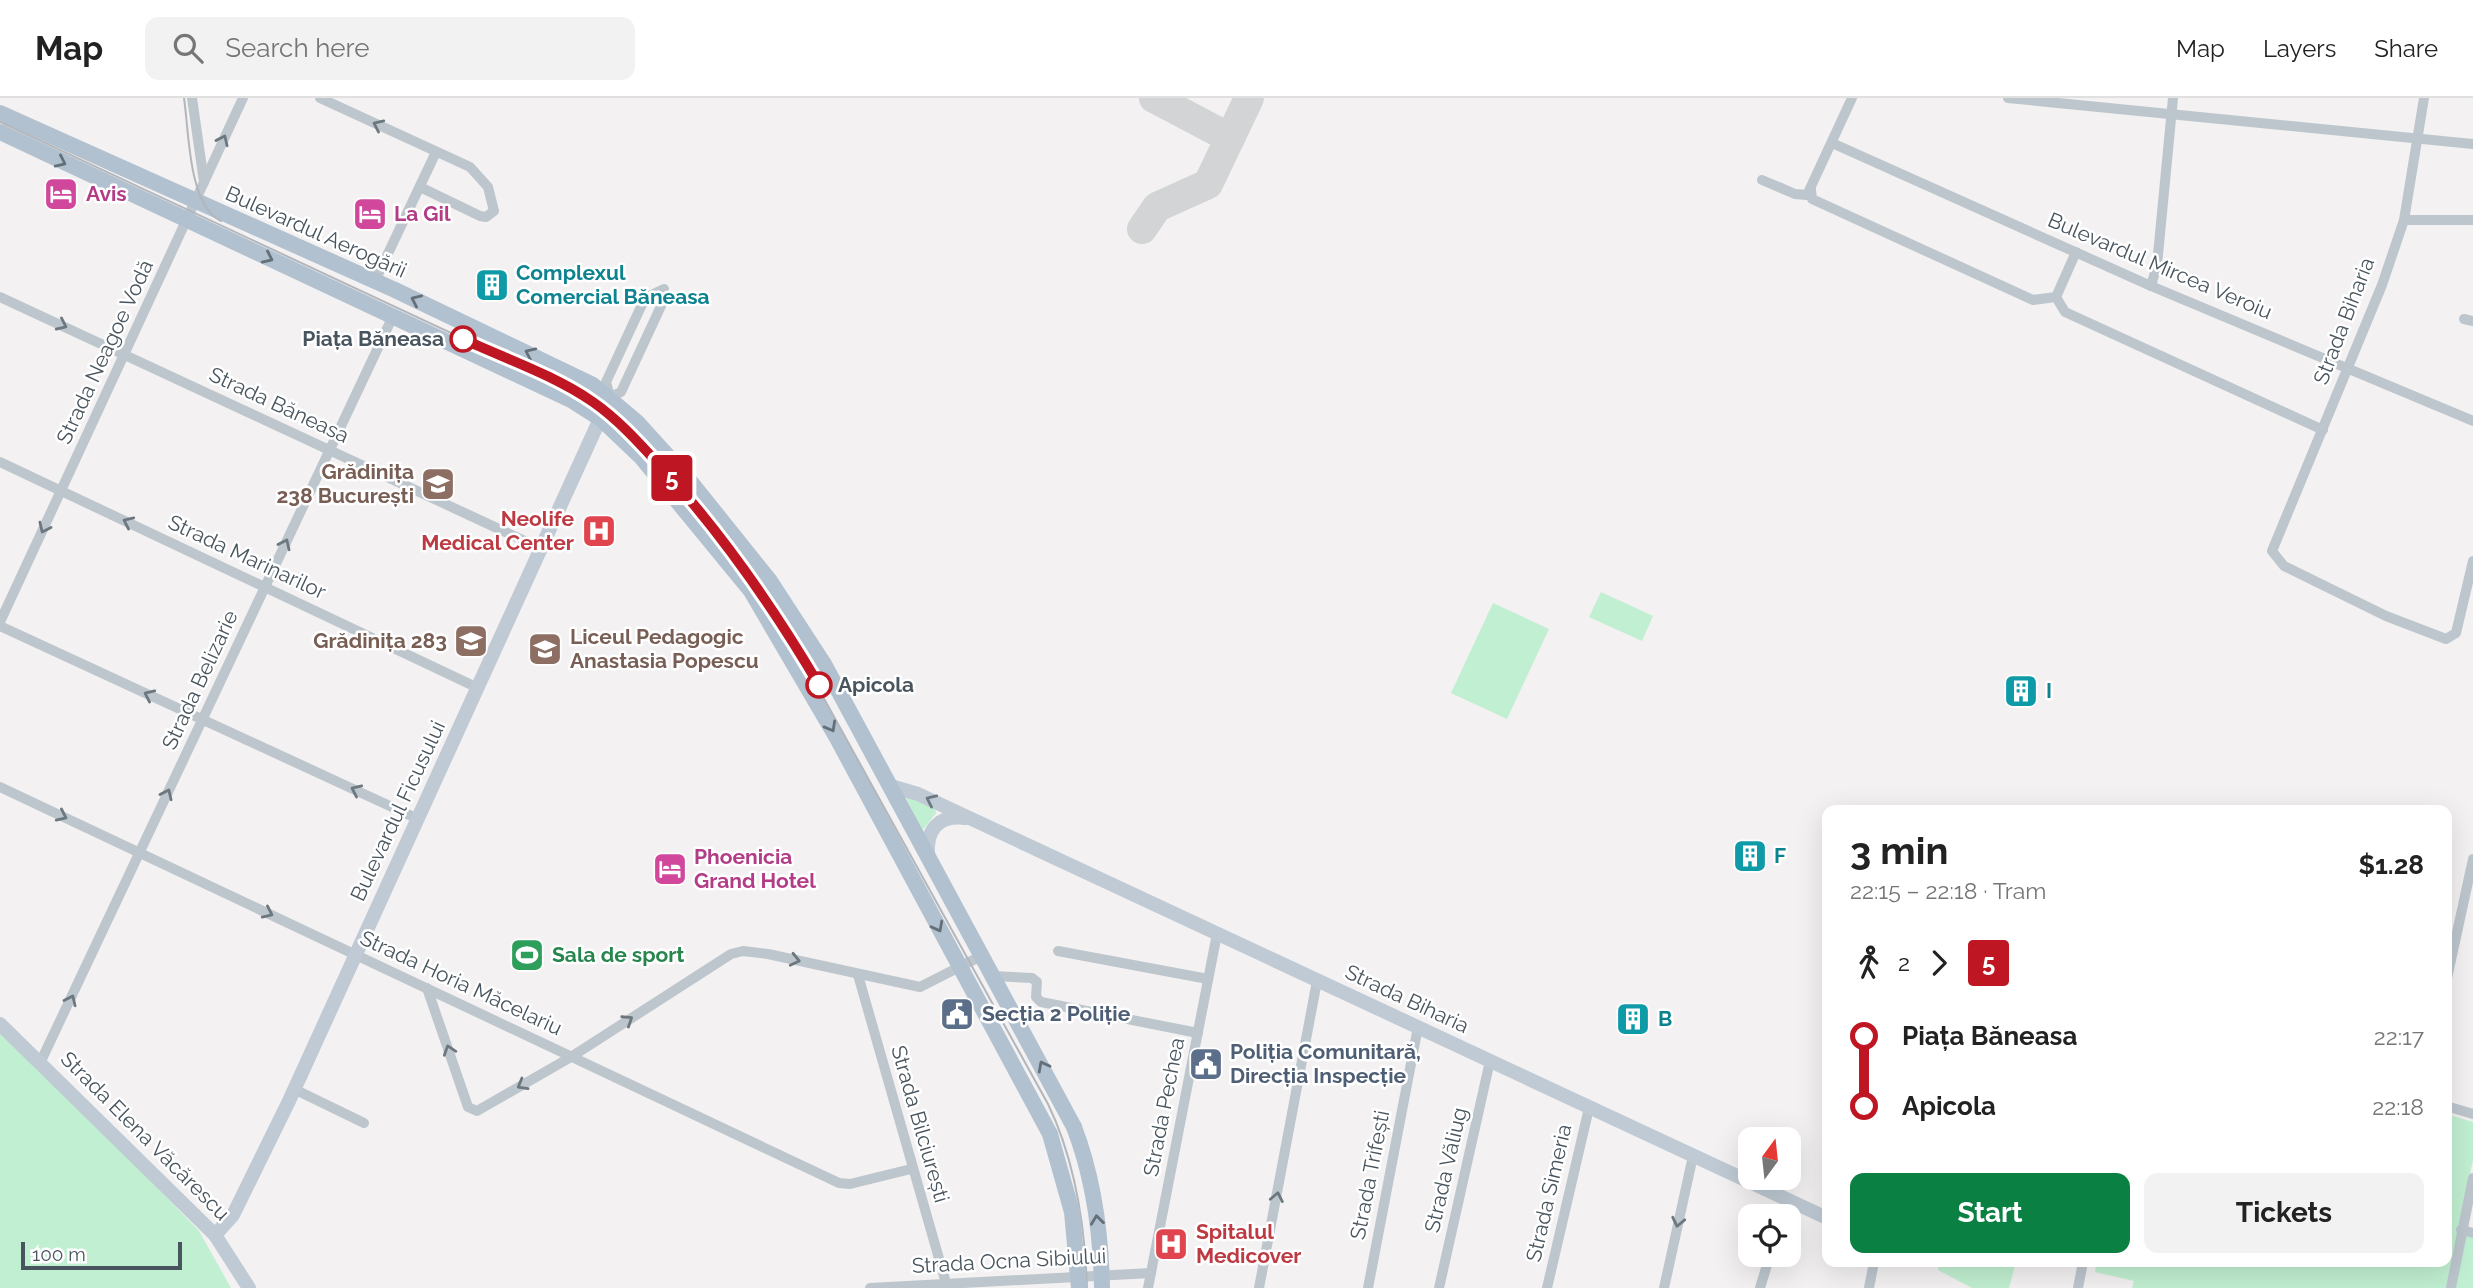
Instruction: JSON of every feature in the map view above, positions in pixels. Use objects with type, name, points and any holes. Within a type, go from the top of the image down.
[{"type":"main road","name":"Bulevardul Aerogării","points":[[0,113],[375,281],[581,378],[610,397],[685,475],[770,581],[824,664],[1074,1127],[1094,1199],[1101,1288]]},
{"type":"main road","name":"Bulevardul Aerogării","points":[[0,132],[571,400],[601,419],[663,481],[751,591],[836,737],[1050,1134],[1072,1212],[1079,1288]]},
{"type":"street","points":[[192,98],[204,182]]},
{"type":"street","name":"Strada Neagoe Vodă","points":[[0,624],[243,98]]},
{"type":"street","points":[[320,98],[436,152],[480,176],[493,196],[494,211],[486,217],[420,187]]},
{"type":"street","points":[[1852,98],[1811,190],[1812,199],[2033,300],[2056,297]]},
{"type":"street","points":[[2008,98],[2068,101],[2473,144]]},
{"type":"street","points":[[2151,286],[2157,265],[2173,98]]},
{"type":"street","name":"Strada Biharia","points":[[2424,98],[2420,138],[2404,220],[2349,367],[2272,551],[2284,566],[2386,616],[2446,639],[2456,633],[2473,561]]},
{"type":"street","name":"Bulevardul Mircea Veroiu","points":[[1832,143],[2151,286],[2473,421]]},
{"type":"street","points":[[375,281],[436,152]]},
{"type":"street","points":[[1762,180],[1801,196],[1811,190]]},
{"type":"street","points":[[2404,220],[2473,220]]},
{"type":"street","points":[[2056,297],[2076,252]]},
{"type":"street","name":"Bulevardul Ficusului","points":[[215,1235],[233,1215],[294,1089],[542,549],[601,419],[610,397],[606,382],[645,298],[664,289],[662,306],[621,392],[610,397]]},
{"type":"street","name":"Strada Băneasa","points":[[0,297],[542,549]]},
{"type":"street","points":[[2056,297],[2065,312],[2323,430]]},
{"type":"street","name":"Strada Belizarie","points":[[41,1061],[393,316]]},
{"type":"street","name":"Strada Marinarilor","points":[[0,461],[478,688]]},
{"type":"street","points":[[0,624],[418,819]]},
{"type":"street","name":"Strada Biharia","points":[[891,786],[908,790],[970,818],[1822,1217]]},
{"type":"street","name":"Strada Horia Măcelariu","points":[[0,787],[839,1183],[850,1184],[911,1169]]},
{"type":"street","points":[[928,855],[928,837],[939,821],[951,817],[970,818]]},
{"type":"street","points":[[2452,955],[2473,859]]},
{"type":"street","name":"Strada Pechea","points":[[1148,1288],[1217,934]]},
{"type":"street","points":[[427,988],[472,1110],[477,1111],[571,1057],[731,954],[743,951],[768,954],[920,987],[981,956]]},
{"type":"street","points":[[1058,951],[1208,979]]},
{"type":"street","name":"Strada Bilciurești","points":[[859,975],[911,1169],[946,1283]]},
{"type":"street","points":[[993,976],[1032,978],[1037,982],[1036,997],[1041,1002],[1198,1033]]},
{"type":"street","points":[[1259,1288],[1317,981]]},
{"type":"street","name":"Strada Elena Văcărescu","points":[[0,1024],[41,1061],[215,1235],[250,1288]]},
{"type":"street","name":"Strada Trifești","points":[[1368,1288],[1418,1027]]},
{"type":"street","name":"Strada Văliug","points":[[1439,1288],[1490,1061]]},
{"type":"street","points":[[294,1089],[364,1123]]},
{"type":"street","name":"Strada Simeria","points":[[1547,1288],[1589,1108]]},
{"type":"street","points":[[2452,1108],[2473,1114]]},
{"type":"street","points":[[1664,1288],[1693,1156]]},
{"type":"street","points":[[2451,1288],[2473,1178]]},
{"type":"street","points":[[1786,1204],[1787,1200]]},
{"type":"street","points":[[2461,1230],[2473,1233]]},
{"type":"street","points":[[1760,1288],[1766,1267]]},
{"type":"street","points":[[1869,1288],[1873,1267]]},
{"type":"street","points":[[2078,1288],[2083,1267]]},
{"type":"street","name":"Strada Ocna Sibiului","points":[[870,1288],[1151,1273]]},
{"type":"green space","points":[[1601,592],[1653,616],[1642,641],[1589,617]]},
{"type":"green space","points":[[1493,603],[1549,629],[1507,719],[1451,693]]},
{"type":"green space","points":[[909,796],[935,809],[936,813],[922,831],[906,798]]},
{"type":"green space","points":[[0,1031],[65,1093],[199,1231],[231,1288],[0,1288]]},
{"type":"green space","points":[[2452,1116],[2473,1122],[2473,1160],[2457,1233],[2473,1237],[2473,1288],[2132,1288],[2134,1281],[2095,1272],[2096,1267],[2452,1267]]},
{"type":"green space","points":[[1938,1267],[2015,1267],[2009,1288],[1972,1288],[1938,1270]]},
{"type":"taxiway","points":[[1154,98],[1230,138],[1249,98]]},
{"type":"taxiway","points":[[1142,229],[1157,207],[1208,184],[1230,138]]},
{"type":"tram line","points":[[184,98],[196,184],[210,213],[221,221]]},
{"type":"tram line","points":[[0,122],[575,391],[632,434],[660,463],[738,559],[780,619],[1048,1104],[1072,1170],[1081,1217],[1087,1288]]},
{"type":"tram line","name":"5","points":[[463,339],[575,391],[604,410],[632,436],[687,496],[735,555],[780,619],[819,685]]},
{"type":"place","name":"Avis","points":[[61,194]]},
{"type":"place","name":"La Gil","points":[[370,214]]},
{"type":"place","name":"Complexul Comercial Băneasa","points":[[492,285]]},
{"type":"place","name":"Piața Băneasa","points":[[463,339]]},
{"type":"place","name":"Grădinița 238 București","points":[[438,484]]},
{"type":"place","name":"Neolife Medical Center","points":[[599,531]]},
{"type":"place","name":"Grădinița 283","points":[[471,641]]},
{"type":"place","name":"Liceul Pedagogic Anastasia Popescu","points":[[545,649]]},
{"type":"place","name":"Apicola","points":[[819,685]]},
{"type":"place","name":"I","points":[[2021,691]]},
{"type":"place","name":"F","points":[[1750,856]]},
{"type":"place","name":"Phoenicia Grand Hotel","points":[[670,869]]},
{"type":"place","name":"Sala de sport","points":[[527,955]]},
{"type":"place","name":"Secția 2 Poliție","points":[[957,1014]]},
{"type":"place","name":"B","points":[[1633,1019]]},
{"type":"place","name":"Poliția Comunitară, Direcția Inspecție","points":[[1206,1064]]},
{"type":"place","name":"Spitalul Medicover","points":[[1171,1244]]}]
